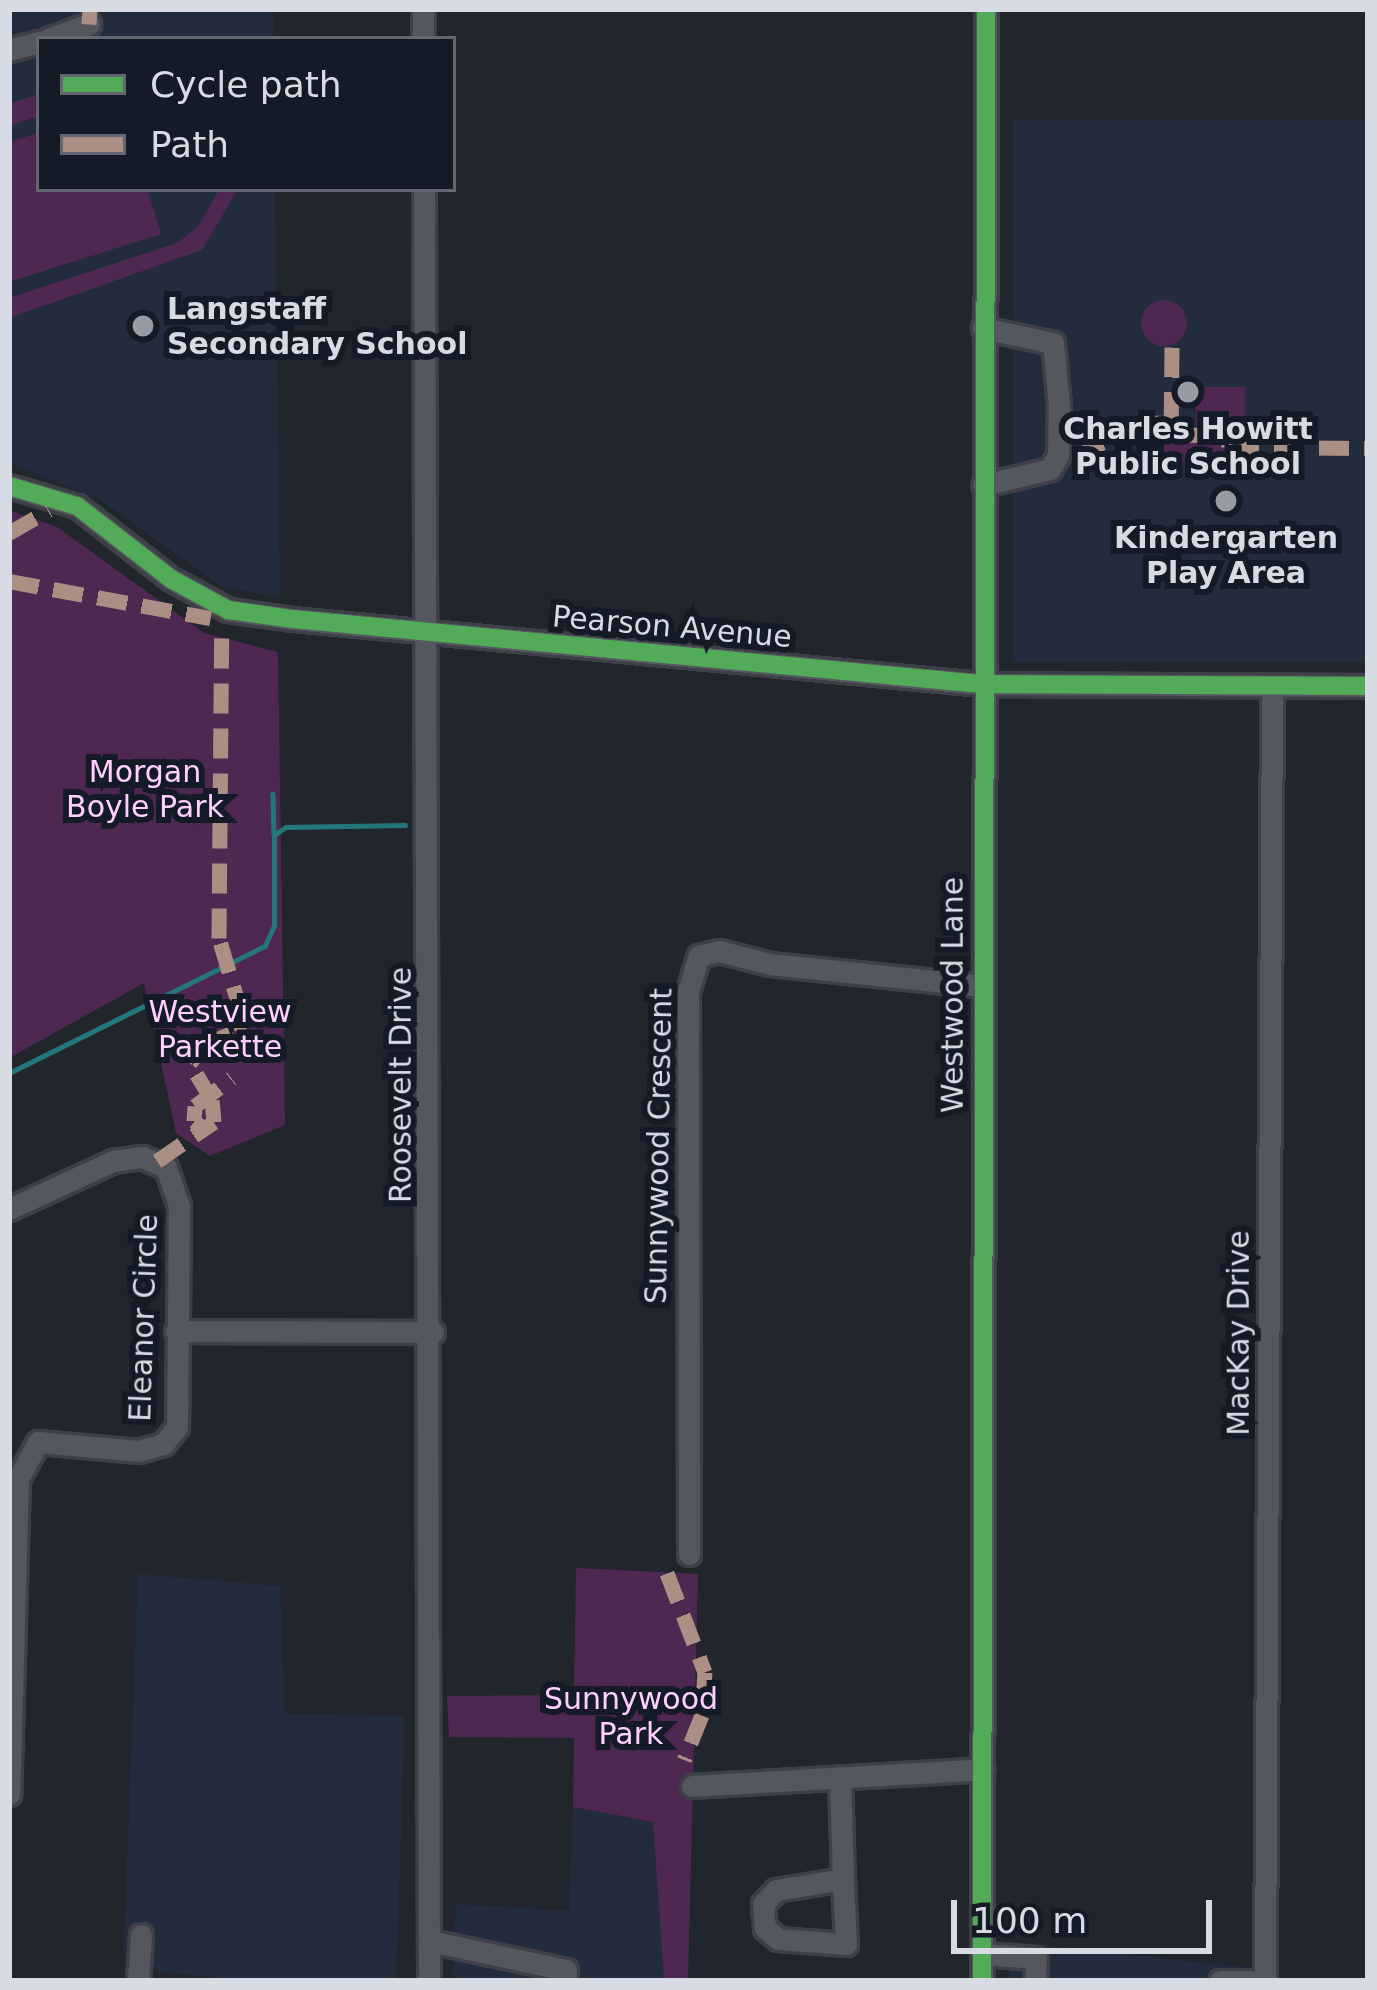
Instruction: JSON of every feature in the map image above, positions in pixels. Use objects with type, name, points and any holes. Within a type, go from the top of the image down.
[{"type":"street","name":"Westwood Lane","points":[[982,1981],[981,684],[986,9]]},
{"type":"street","points":[[59,36],[89,24]]},
{"type":"street","name":"Roosevelt Drive","points":[[424,192],[433,1332],[430,1981]]},
{"type":"street","points":[[983,328],[1053,343],[1059,421],[1050,469],[983,485]]},
{"type":"street","name":"Pearson Avenue","points":[[9,486],[77,506],[172,579],[229,610],[428,635],[981,684],[1368,686]]},
{"type":"street","name":"MacKay Drive","points":[[1265,1981],[1272,686]]},
{"type":"street","name":"Sunnywood Crescent","points":[[689,1554],[688,991],[699,956],[719,951],[770,964],[983,986]]},
{"type":"street","name":"Eleanor Circle","points":[[9,1209],[113,1161],[142,1156],[166,1167],[179,1206],[177,1427],[163,1444],[131,1451],[38,1442],[24,1462],[9,1794]]},
{"type":"street","points":[[176,1331],[433,1332]]},
{"type":"street","points":[[692,1786],[982,1769]]},
{"type":"street","points":[[840,1777],[843,1879]]},
{"type":"street","points":[[138,1981],[141,1935]]},
{"type":"street","points":[[430,1941],[519,1971],[566,1970],[566,1981]]},
{"type":"street","points":[[982,1954],[1036,1958],[1035,1981]]},
{"type":"street","points":[[1220,1981],[1251,1981]]},
{"type":"shaded area","name":"Langstaff Secondary School","points":[[9,9],[273,9],[273,36],[36,36],[36,192],[275,192],[280,598],[221,586],[100,500],[9,463]]},
{"type":"shaded area","name":"Charles Howitt Public School","points":[[1013,120],[1368,120],[1368,662],[1013,662]]},
{"type":"shaded area","points":[[138,1574],[280,1586],[285,1714],[405,1716],[396,1981],[243,1981],[123,1967]]},
{"type":"shaded area","points":[[573,1807],[653,1822],[664,1981],[452,1981],[456,1904],[569,1911]]},
{"type":"shaded area","points":[[1008,1941],[1252,1968],[1251,1981],[1009,1981]]},
{"type":"green space","points":[[36,95],[36,117],[9,126],[9,104]]},
{"type":"green space","points":[[36,134],[36,192],[148,192],[161,234],[9,282],[9,142]]},
{"type":"green space","points":[[217,192],[236,192],[202,250],[9,318],[9,298],[177,243],[198,227]]},
{"type":"green space","points":[[1164,300],[1180,307],[1187,323],[1180,339],[1164,346],[1148,339],[1141,323],[1148,307]]},
{"type":"green space","points":[[1196,387],[1245,387],[1245,426],[1196,426]]},
{"type":"green space","points":[[1229,433],[1230,460],[1161,462],[1160,435]]},
{"type":"green space","name":"Morgan Boyle Park","points":[[9,510],[57,527],[204,633],[278,652],[285,1125],[210,1156],[176,1133],[144,983],[9,1058]]},
{"type":"green space","name":"Sunnywood Park","points":[[576,1568],[698,1574],[688,1981],[664,1981],[653,1822],[573,1807],[574,1738],[449,1737],[447,1696],[574,1695]]},
{"type":"waterway","points":[[273,794],[274,835]]},
{"type":"waterway","points":[[9,1073],[265,946],[274,926],[274,835],[286,827],[405,825]]},
{"type":"marked path","points":[[89,24],[90,9]]},
{"type":"marked path","points":[[1172,347],[1171,436],[1229,433],[1229,447],[1368,448]]},
{"type":"marked path","points":[[1076,457],[1139,422],[1172,423]]},
{"type":"marked path","points":[[9,533],[49,510]]},
{"type":"marked path","points":[[9,581],[211,618]]},
{"type":"marked path","points":[[157,1161],[214,1122],[212,1100],[190,1063],[205,1044],[238,1031],[242,1015],[219,938],[222,623]]},
{"type":"marked path","points":[[207,1131],[194,1121],[195,1106],[232,1078]]},
{"type":"marked path","points":[[667,1573],[705,1672],[702,1715],[684,1760]]},
{"type":"cycle path","points":[[982,1981],[986,9]]},
{"type":"cycle path","points":[[9,486],[77,506],[171,579],[228,610],[981,684],[1368,686]]},
{"type":"place","name":"Langstaff Secondary School","points":[[143,326]]},
{"type":"place","name":"Charles Howitt Public School","points":[[1188,392]]},
{"type":"place","name":"Kindergarten Play Area","points":[[1226,501]]},
{"type":"park label","name":"Westview Parkette","points":[[220,1029]]}]
